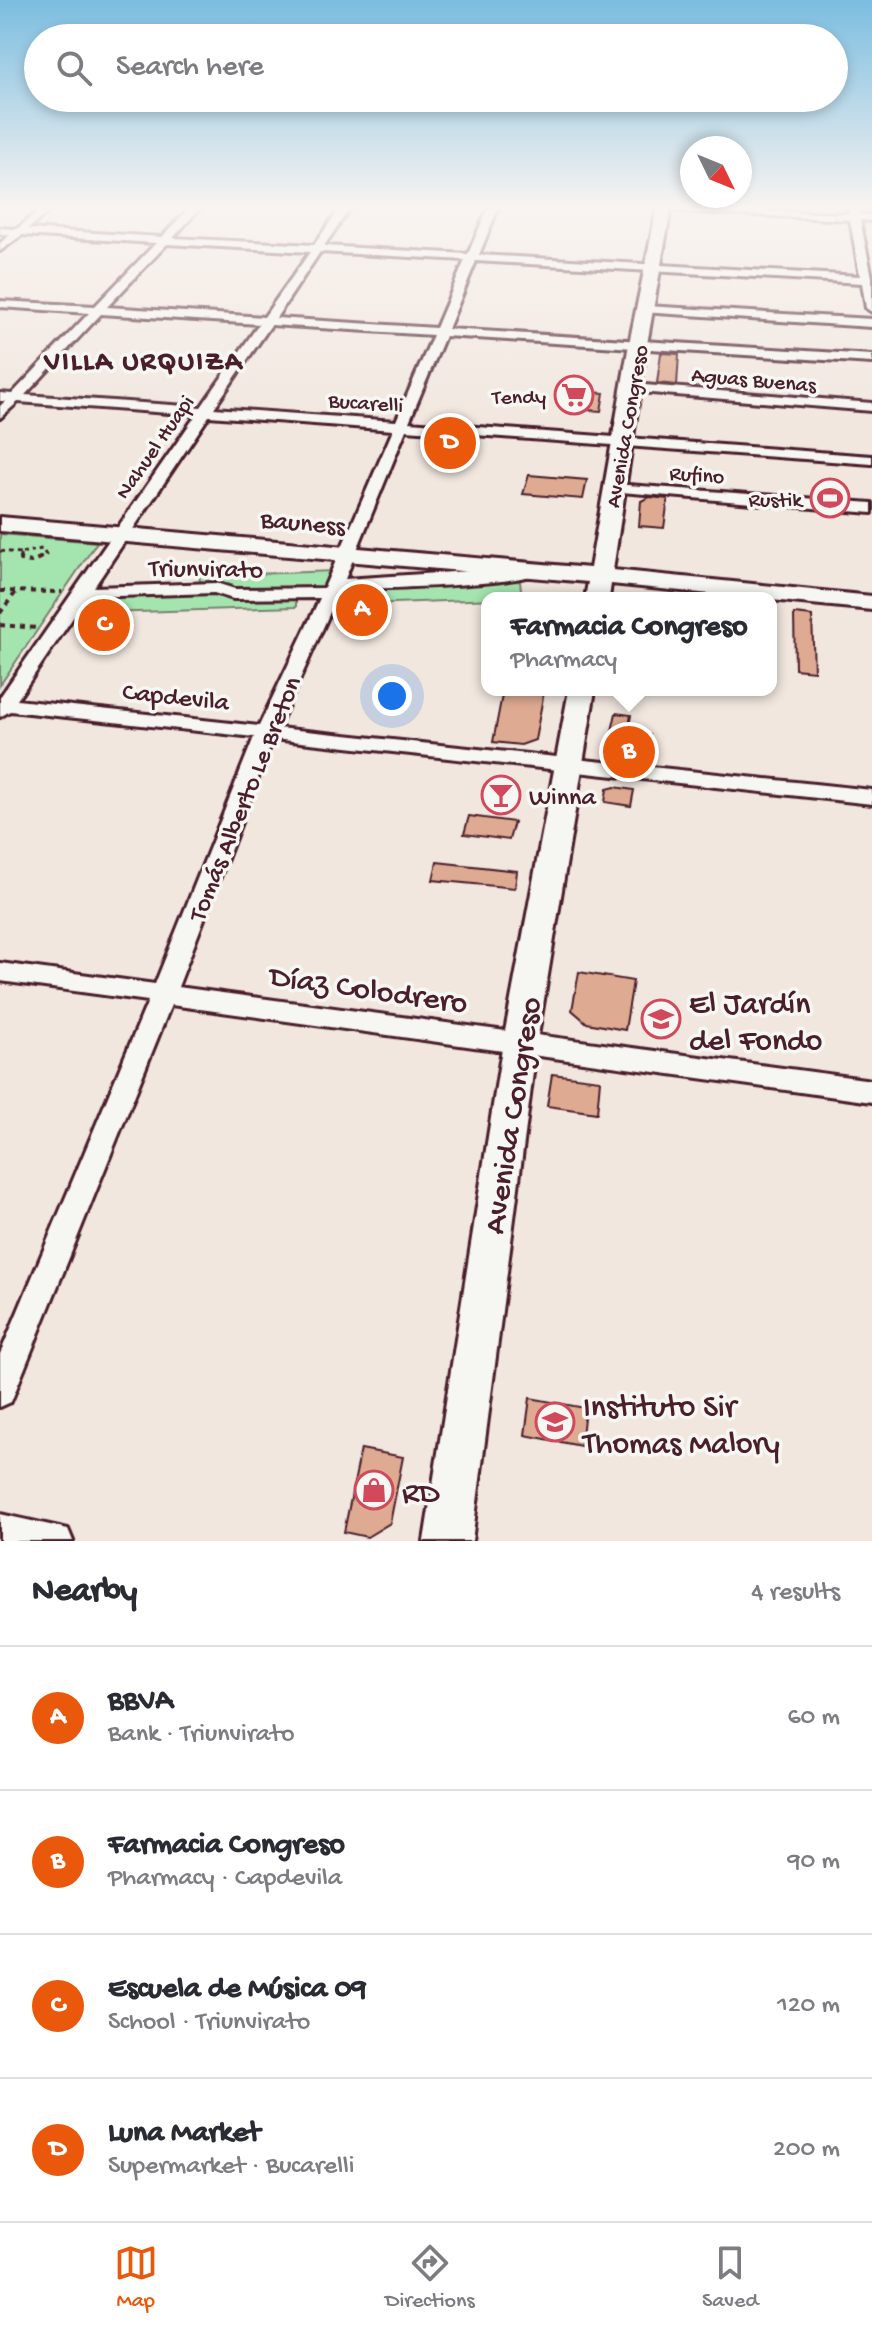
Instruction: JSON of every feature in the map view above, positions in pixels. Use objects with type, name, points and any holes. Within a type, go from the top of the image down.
[{"type":"main road","name":"Avenida Congreso","points":[[599,588],[621,441],[652,280]]},
{"type":"main road","name":"Bauness","points":[[0,524],[539,571],[599,588],[672,592]]},
{"type":"main road","name":"Bauness","points":[[777,598],[872,603]]},
{"type":"main road","name":"Avenida Congreso","points":[[448,1541],[520,1042],[581,696]]},
{"type":"street","points":[[0,414],[7,397],[126,280]]},
{"type":"street","name":"Nahuel Huapi","points":[[2,706],[294,280]]},
{"type":"street","name":"Tomás Alberto Le Breton","points":[[0,1391],[164,992],[267,730],[332,589],[463,280]]},
{"type":"street","points":[[870,280],[872,308]]},
{"type":"street","points":[[0,304],[872,359]]},
{"type":"street","points":[[646,310],[872,323]]},
{"type":"street","name":"Aguas Buenas","points":[[632,388],[872,407]]},
{"type":"street","name":"Bucarelli","points":[[7,397],[872,460]]},
{"type":"street","name":"Rufino","points":[[614,488],[872,508]]},
{"type":"street","name":"Triunvirato","points":[[81,592],[216,588],[233,594],[255,595],[539,571]]},
{"type":"street","name":"Capdevila","points":[[2,706],[267,730],[872,797]]},
{"type":"street","name":"Díaz Colodrero","points":[[0,972],[872,1091]]},
{"type":"street","points":[[0,1531],[56,1541]]},
{"type":"path","points":[[0,551],[20,553],[35,548],[46,553],[41,560],[31,562],[20,560],[20,553]]},
{"type":"path","points":[[0,591],[81,592]]},
{"type":"path","points":[[0,613],[16,592]]},
{"type":"path","points":[[0,625],[56,630]]},
{"type":"green space","points":[[0,534],[97,542],[0,685]]},
{"type":"green space","points":[[334,571],[330,583],[317,590],[234,590],[232,584],[201,586],[199,576]]},
{"type":"green space","points":[[520,581],[521,592],[481,592],[481,600],[369,604],[351,600],[334,601],[344,587]]},
{"type":"green space","points":[[214,591],[243,598],[296,597],[296,607],[106,613],[113,596]]},
{"type":"building","points":[[661,353],[679,354],[677,385],[657,383]]},
{"type":"building","points":[[577,391],[604,393],[601,411],[573,409]]},
{"type":"building","points":[[529,475],[587,480],[583,499],[523,494]]},
{"type":"building","points":[[650,497],[668,499],[664,528],[639,526],[641,501]]},
{"type":"building","points":[[794,614],[812,616],[814,671],[795,669]]},
{"type":"building","points":[[502,696],[543,696],[535,740],[521,745],[493,742]]},
{"type":"building","points":[[616,713],[631,715],[628,732],[650,735],[646,759],[614,755],[608,749]]},
{"type":"building","points":[[607,789],[634,790],[631,806],[605,802]]},
{"type":"building","points":[[469,816],[514,822],[509,840],[464,834]]},
{"type":"building","points":[[437,862],[517,871],[515,888],[433,880]]},
{"type":"building","points":[[579,972],[633,981],[625,1030],[587,1023],[572,1010]]},
{"type":"building","points":[[552,1074],[600,1080],[597,1113],[547,1106]]},
{"type":"building","name":"Instituto Sir Thomas Malory","points":[[530,1398],[585,1408],[581,1446],[525,1435]]},
{"type":"building","name":"RD","points":[[361,1449],[403,1457],[390,1523],[367,1537],[344,1532]]},
{"type":"place","name":"Tendy","points":[[574,395]]},
{"type":"place","name":"Luna Market","points":[[450,443]]},
{"type":"place","name":"Rustik","points":[[830,498]]},
{"type":"place","name":"BBVA","points":[[362,610]]},
{"type":"place","name":"Escuela de Música 09","points":[[104,625]]},
{"type":"place","name":"Farmacia Congreso","points":[[629,752]]},
{"type":"place","name":"Winna","points":[[501,795]]},
{"type":"place","name":"El Jardín del Fondo","points":[[661,1019]]},
{"type":"place","name":"Instituto Sir Thomas Malory","points":[[555,1422]]},
{"type":"place","name":"RD","points":[[374,1490]]},
{"type":"district","name":"VILLA URQUIZA","points":[[144,359]]}]
